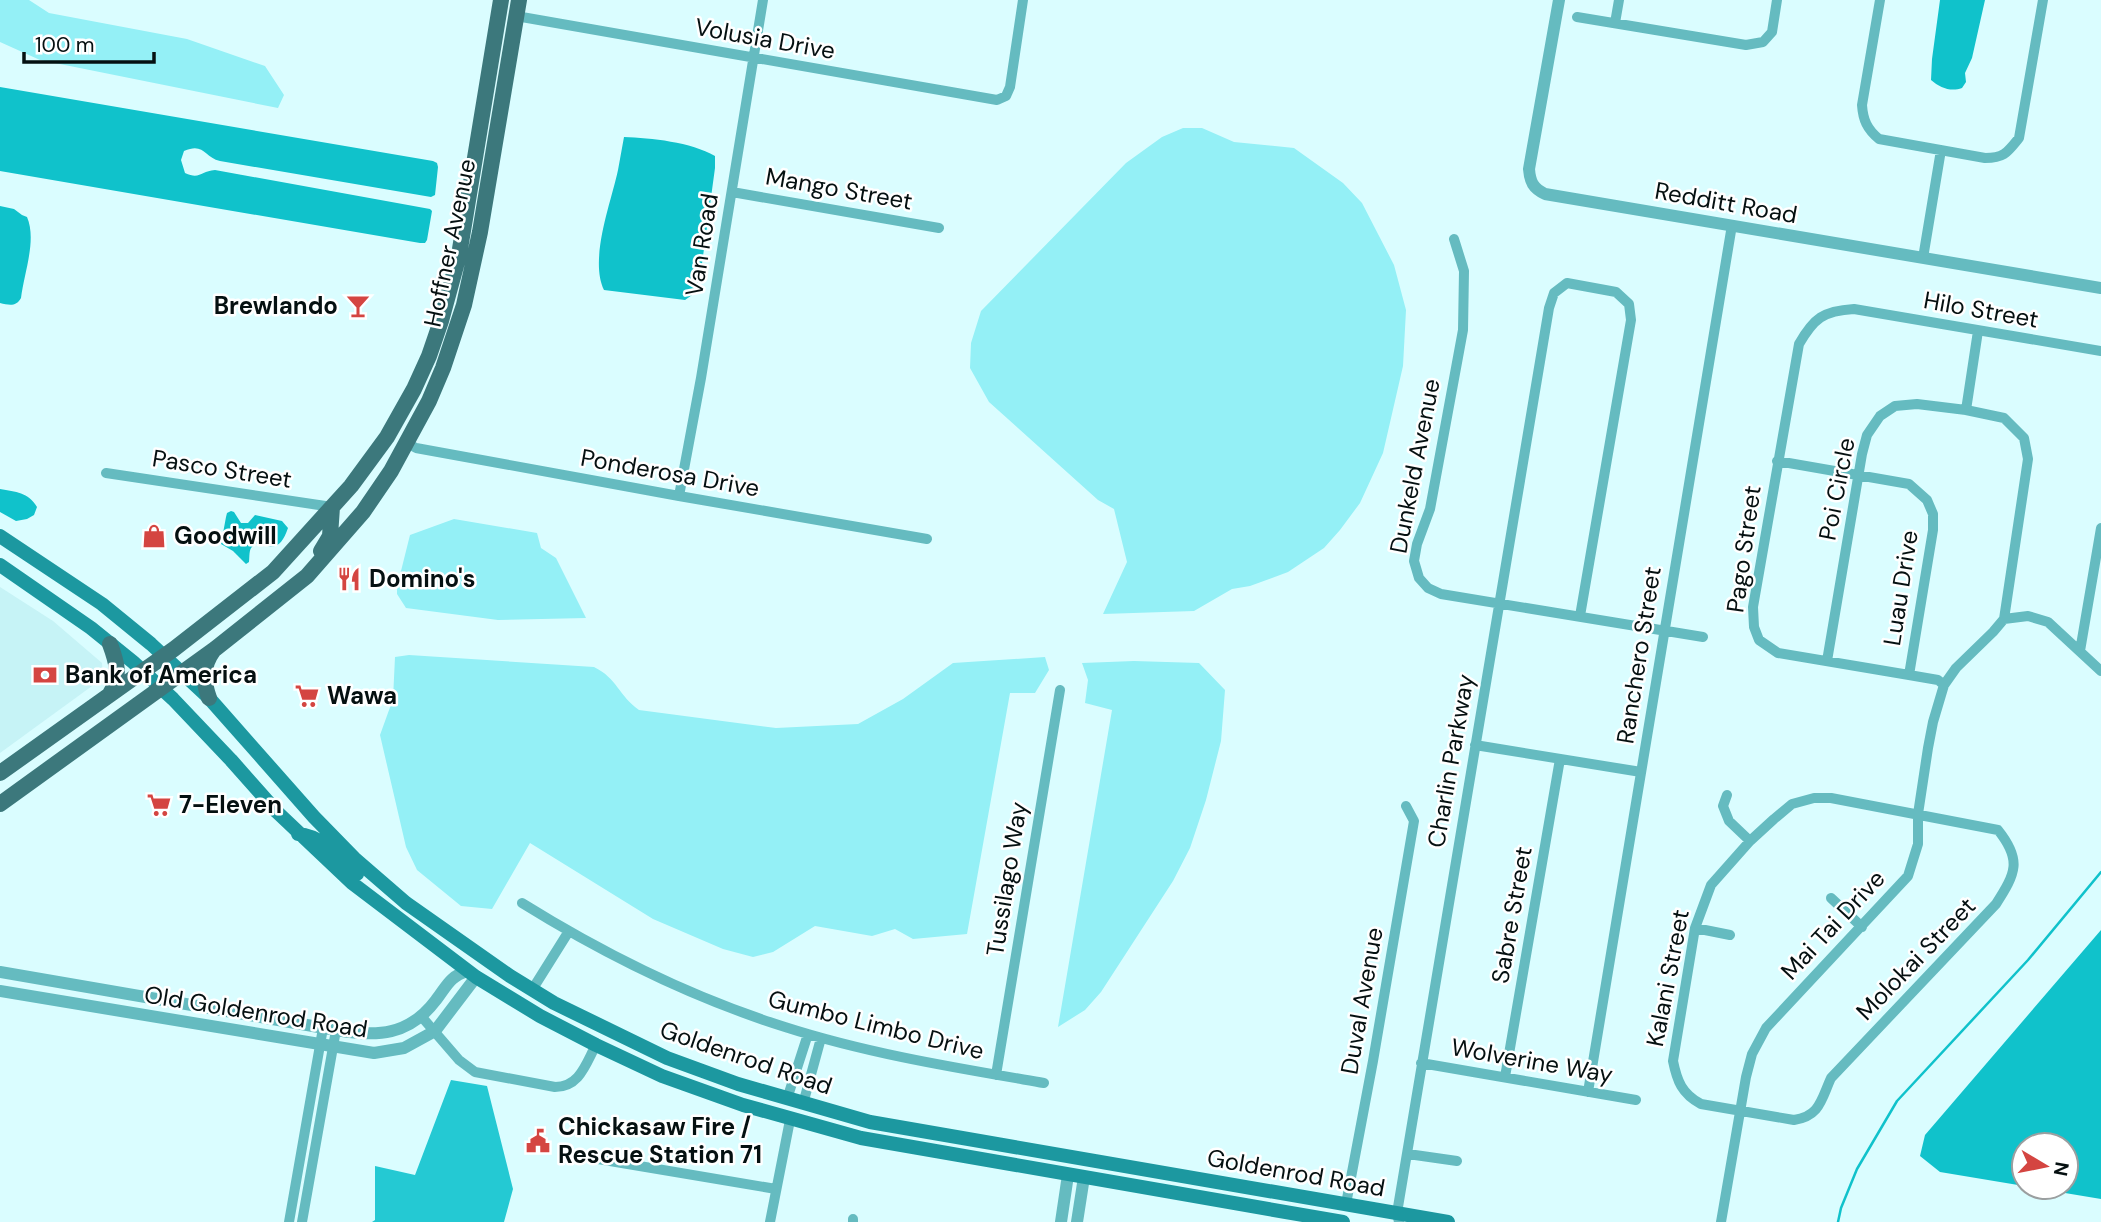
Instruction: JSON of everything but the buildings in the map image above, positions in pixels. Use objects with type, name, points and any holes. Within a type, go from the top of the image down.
[{"type":"main road","name":"Hoffner Avenue","points":[[0,773],[143,672],[273,572],[351,486],[373,457],[406,404],[429,356],[455,273],[501,0]]},
{"type":"main road","points":[[508,0],[510,9],[518,8]]},
{"type":"main road","name":"Hoffner Avenue","points":[[0,804],[277,601],[307,576],[363,512],[407,443],[429,401],[464,305],[480,232],[518,8]]},
{"type":"main road","points":[[496,33],[502,37],[503,45],[491,123],[496,138]]},
{"type":"main road","points":[[363,512],[367,480],[375,462],[403,419],[406,404]]},
{"type":"main road","points":[[277,601],[284,589],[324,549],[330,536],[332,507]]},
{"type":"main road","name":"Goldenrod Road","points":[[0,536],[102,604],[182,672],[209,698],[314,817],[354,858],[406,903],[532,990],[667,1058],[738,1084],[870,1122],[1346,1205],[1398,1218],[1448,1222]]},
{"type":"main road","name":"Goldenrod Road","points":[[0,565],[80,620],[143,672],[231,760],[298,834],[352,883],[472,974],[540,1016],[596,1045],[662,1076],[743,1105],[861,1138],[1343,1222]]},
{"type":"main road","points":[[109,696],[118,670],[110,644]]},
{"type":"main road","points":[[209,698],[204,676],[208,658],[215,649]]},
{"type":"main road","points":[[231,760],[253,775],[289,814],[299,820],[308,821],[314,817]]},
{"type":"main road","points":[[298,834],[318,838],[384,895],[406,903]]},
{"type":"main road","points":[[472,974],[477,966],[510,976]]},
{"type":"main road","points":[[916,1149],[946,1146],[1063,1166],[1072,1164],[1078,1158]]},
{"type":"main road","points":[[1068,1175],[1074,1168],[1084,1165],[1116,1164]]},
{"type":"street","name":"Van Road","points":[[679,496],[763,0]]},
{"type":"street","name":"Volusia Drive","points":[[518,8],[754,58],[997,100],[1006,96],[1010,87],[1023,0]]},
{"type":"street","name":"Redditt Road","points":[[1559,0],[1529,169],[1532,185],[1545,194],[2101,286]]},
{"type":"street","points":[[1615,23],[1619,0]]},
{"type":"street","points":[[1577,16],[1746,45],[1763,42],[1772,32],[1777,0]]},
{"type":"street","points":[[1880,0],[1862,104],[1863,119],[1870,131],[1880,139],[1984,158],[1999,158],[2009,151],[2018,138],[2043,0]]},
{"type":"street","points":[[1923,258],[1941,150]]},
{"type":"street","name":"Mango Street","points":[[732,192],[939,228]]},
{"type":"street","name":"Ranchero Street","points":[[1588,1092],[1731,225]]},
{"type":"street","name":"Dunkeld Avenue","points":[[1454,239],[1464,271],[1463,330],[1430,509],[1417,544],[1414,561],[1419,578],[1428,588],[1441,594],[1703,637]]},
{"type":"street","name":"Charlin Parkway","points":[[1398,1218],[1421,1063],[1549,307],[1554,293],[1567,283],[1616,292],[1629,304],[1631,320],[1580,616]]},
{"type":"street","name":"Hilo Street","points":[[1854,309],[2101,351]]},
{"type":"street","name":"Pago Street","points":[[1854,309],[1832,311],[1810,325],[1799,344],[1753,607],[1754,626],[1759,640],[1778,653],[1938,680],[1944,685]]},
{"type":"street","points":[[1966,410],[1978,331]]},
{"type":"street","name":"Poi Circle","points":[[1827,661],[1861,454],[1867,435],[1880,416],[1895,406],[1917,404],[2004,418],[2024,438],[2028,459],[2004,619]]},
{"type":"street","name":"Ponderosa Drive","points":[[407,443],[416,448],[927,539]]},
{"type":"street","name":"Luau Drive","points":[[1777,461],[1909,484],[1927,500],[1933,514],[1933,530],[1909,675]]},
{"type":"street","name":"Pasco Street","points":[[106,473],[332,507]]},
{"type":"street","points":[[2080,651],[2101,528]]},
{"type":"street","points":[[2004,619],[2028,616],[2049,622],[2101,671]]},
{"type":"street","name":"Mai Tai Drive","points":[[1721,1222],[1752,1054],[1766,1028],[1908,876],[1918,844],[1918,814],[1931,735],[1944,685],[1956,668],[2004,619]]},
{"type":"street","name":"Tussilago Way","points":[[996,1075],[1059,690]]},
{"type":"street","points":[[1475,745],[1641,772]]},
{"type":"street","name":"Sabre Street","points":[[1505,1077],[1560,759]]},
{"type":"street","points":[[1727,795],[1723,806],[1729,821],[1750,841]]},
{"type":"street","name":"Kalani Street","points":[[1741,1110],[1701,1104],[1690,1098],[1678,1083],[1672,1061],[1695,928],[1711,885],[1750,841],[1792,804],[1814,798],[1831,798],[1918,814]]},
{"type":"street","name":"Duval Avenue","points":[[1346,1205],[1414,821],[1406,806]]},
{"type":"street","name":"Molokai Street","points":[[1741,1110],[1794,1120],[1807,1118],[1818,1109],[1831,1078],[1996,904],[2009,885],[2014,865],[2011,847],[1997,830],[1918,814]]},
{"type":"street","points":[[1831,898],[1862,927]]},
{"type":"street","name":"Gumbo Limbo Drive","points":[[522,903],[670,984],[751,1016],[821,1038],[936,1065],[1044,1083]]},
{"type":"street","points":[[1695,928],[1730,935]]},
{"type":"street","points":[[532,990],[569,930]]},
{"type":"street","name":"Old Goldenrod Road","points":[[0,972],[359,1034],[388,1033],[410,1024],[437,999],[454,976],[472,974]]},
{"type":"street","name":"Old Goldenrod Road","points":[[0,991],[374,1054],[404,1048],[435,1031],[472,974]]},
{"type":"street","points":[[421,1016],[459,1060],[475,1072],[555,1087],[572,1084],[578,1078],[596,1045]]},
{"type":"street","points":[[302,1222],[330,1029]]},
{"type":"street","points":[[787,1099],[808,1034]]},
{"type":"street","points":[[803,1104],[821,1038]]},
{"type":"street","points":[[289,1222],[327,1047]]},
{"type":"street","points":[[799,1061],[813,1065]]},
{"type":"street","name":"Wolverine Way","points":[[1421,1063],[1636,1100]]},
{"type":"street","points":[[770,1222],[790,1119]]},
{"type":"street","points":[[1408,1154],[1457,1161]]},
{"type":"street","points":[[598,1159],[776,1189]]},
{"type":"street","points":[[1060,1222],[1068,1175]]},
{"type":"street","points":[[1077,1222],[1084,1177]]},
{"type":"shaded area","points":[[0,0],[29,0],[49,13],[187,39],[265,66],[284,95],[278,108],[40,60],[0,42]]},
{"type":"shaded area","points":[[1940,0],[1985,0],[1972,58],[1965,73],[1966,82],[1962,88],[1954,90],[1946,89],[1931,80]]},
{"type":"shaded area","points":[[0,87],[433,161],[438,167],[435,195],[431,197],[220,161],[196,148],[184,151],[181,160],[185,173],[190,175],[215,170],[430,209],[432,211],[427,240],[420,243],[0,171]]},
{"type":"shaded area","points":[[1183,128],[1202,128],[1234,142],[1294,148],[1343,183],[1362,203],[1394,265],[1406,310],[1403,366],[1383,453],[1360,503],[1324,548],[1288,572],[1250,586],[1232,589],[1194,611],[1103,614],[1127,562],[1114,509],[1098,500],[989,402],[970,368],[971,343],[981,311],[1126,163],[1162,137]]},
{"type":"shaded area","points":[[624,137],[683,144],[715,156],[701,271],[695,293],[685,300],[604,290],[600,277],[600,247]]},
{"type":"shaded area","points":[[0,206],[14,209],[27,217],[30,226],[30,246],[21,298],[12,305],[0,303]]},
{"type":"shaded area","points":[[0,489],[30,498],[37,507],[34,515],[16,521],[0,512]]},
{"type":"shaded area","points":[[231,511],[241,523],[248,523],[255,515],[282,521],[288,528],[278,545],[259,543],[253,546],[246,564],[221,544],[227,513]]},
{"type":"shaded area","points":[[454,519],[537,533],[541,548],[556,558],[586,618],[498,620],[406,608],[397,594],[397,587],[410,535]]},
{"type":"shaded area","points":[[0,587],[53,621],[102,663],[103,678],[0,753]]},
{"type":"shaded area","points":[[409,655],[594,667],[608,676],[639,710],[776,728],[858,724],[903,699],[953,663],[1045,657],[1049,670],[1035,693],[1010,693],[967,934],[913,939],[895,929],[872,936],[815,926],[773,952],[753,957],[723,949],[653,919],[530,843],[492,909],[461,906],[417,870],[406,847],[380,735],[393,699],[395,657]]},
{"type":"shaded area","points":[[1082,663],[1199,663],[1225,690],[1221,741],[1190,848],[1173,881],[1101,992],[1085,1010],[1058,1027],[1112,710],[1085,703],[1088,680]]},
{"type":"shaded area","points":[[2101,930],[2101,1199],[2080,1196],[2080,1131],[2010,1131],[2010,1184],[1940,1172],[1920,1156],[1925,1135]]},
{"type":"shaded area","points":[[451,1080],[487,1086],[513,1189],[504,1222],[372,1222],[375,1220],[375,1166],[415,1175]]},
{"type":"waterway","points":[[1838,1222],[1857,1169],[1897,1101],[2028,960],[2101,872]]},
{"type":"place","name":"Brewlando","points":[[358,306]]},
{"type":"place","name":"Goodwill","points":[[154,536]]},
{"type":"place","name":"Domino's","points":[[349,579]]},
{"type":"place","name":"Bank of America","points":[[45,675]]},
{"type":"place","name":"Wawa","points":[[307,696]]},
{"type":"place","name":"7-Eleven","points":[[159,805]]},
{"type":"place","name":"Chickasaw Fire / Rescue Station 71","points":[[538,1141]]}]
